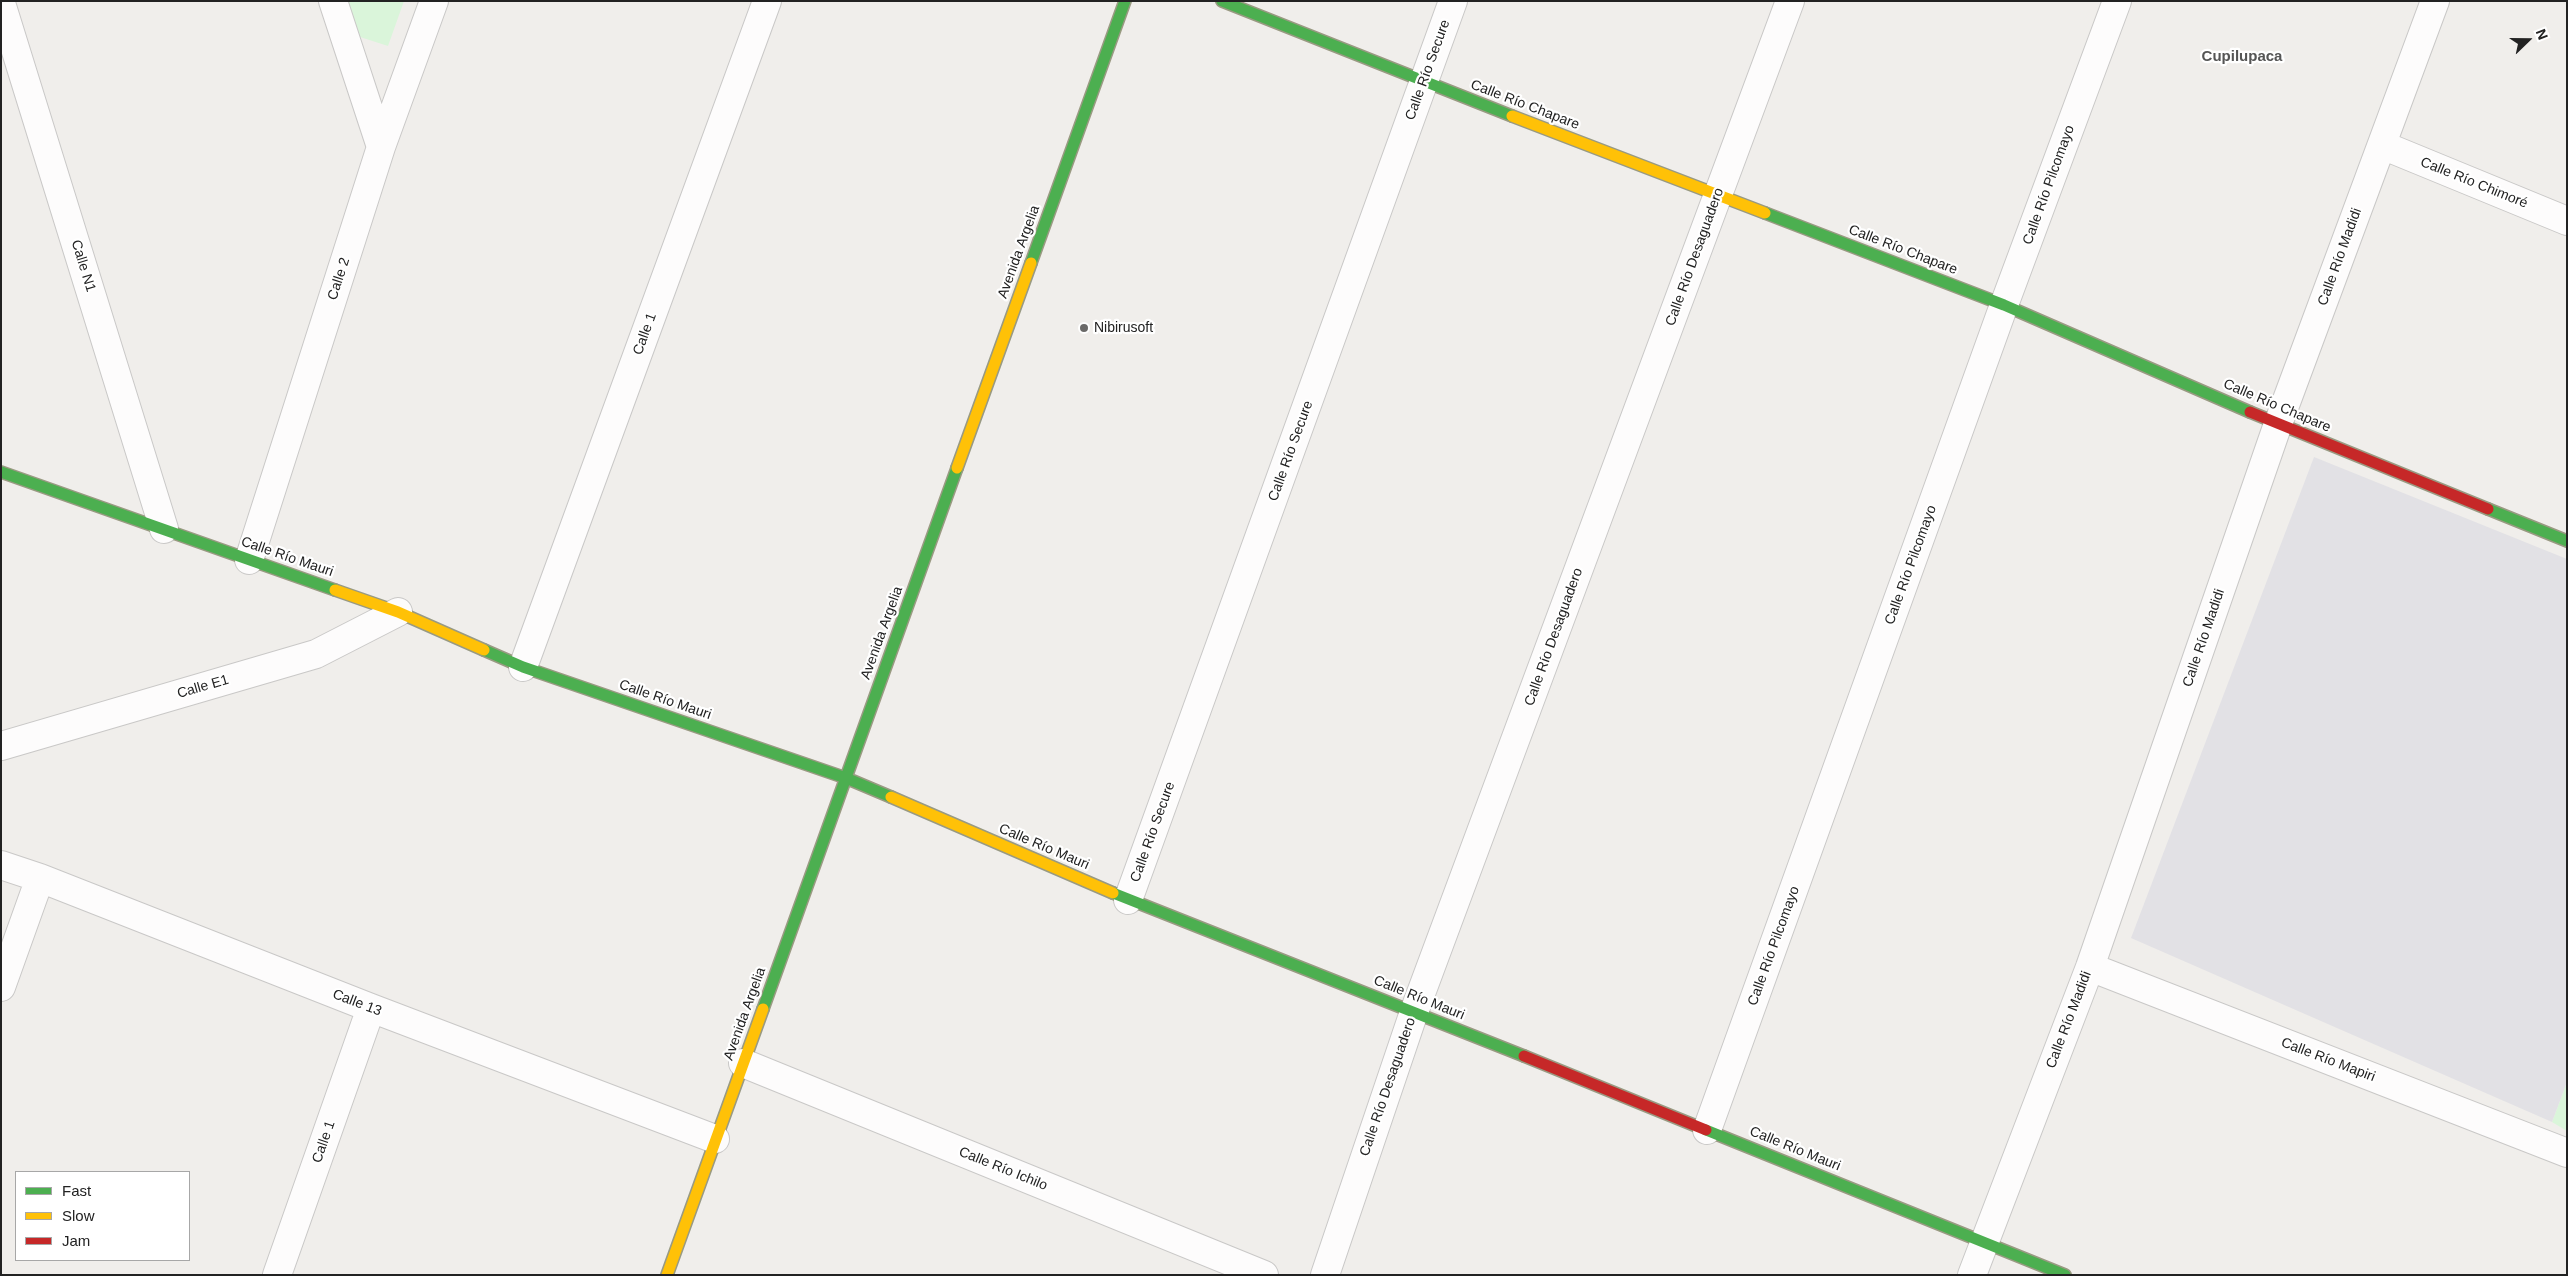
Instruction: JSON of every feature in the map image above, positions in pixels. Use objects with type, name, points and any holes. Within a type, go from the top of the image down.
[{"type":"street","points":[[333,1],[381,147]]},
{"type":"street","name":"Calle 2","points":[[249,560],[381,147],[434,1]]},
{"type":"street","name":"Calle 1","points":[[523,667],[767,1]]},
{"type":"street","name":"Avenida Argelia","points":[[667,1275],[1125,1]]},
{"type":"street","name":"Calle Río Chapare","points":[[1222,1],[1424,82],[2004,305],[2278,424],[2567,541]]},
{"type":"street","name":"Calle Río Secure","points":[[1128,900],[1453,1]]},
{"type":"street","name":"Calle Río Desaguadero","points":[[1325,1275],[1414,1012],[1790,1]]},
{"type":"street","name":"Calle Río Pilcomayo","points":[[1707,1130],[2004,305],[2117,1]]},
{"type":"street","name":"Calle Río Madidi","points":[[1972,1275],[2090,967],[2278,424],[2435,1]]},
{"type":"street","name":"Calle N1","points":[[1,3],[164,529]]},
{"type":"street","name":"Calle Río Chimoré","points":[[2382,145],[2567,221]]},
{"type":"street","name":"Calle Río Mauri","points":[[1,472],[398,612],[523,667],[846,778],[1128,900],[1414,1012],[2065,1275]]},
{"type":"street","name":"Calle E1","points":[[1,746],[316,654],[398,612]]},
{"type":"street","name":"Calle 13","points":[[1,865],[40,878],[371,1008],[715,1139]]},
{"type":"street","points":[[1,987],[40,878]]},
{"type":"street","name":"Calle Río Mapiri","points":[[2090,967],[2567,1153]]},
{"type":"street","name":"Calle 1","points":[[277,1275],[371,1008]]},
{"type":"street","name":"Calle Río Ichilo","points":[[743,1064],[1264,1275]]},
{"type":"green space","points":[[346,1],[404,1],[388,46],[357,36]]},
{"type":"green space","points":[[2567,1082],[2567,1131],[2552,1122]]},
{"type":"shaded area","points":[[2314,457],[2567,559],[2567,1082],[2552,1122],[2131,938]]},
{"type":"traffic: fast","points":[[1031,263],[1125,1]]},
{"type":"traffic: fast","points":[[1222,1],[1512,116]]},
{"type":"traffic: fast","points":[[1765,213],[2004,305],[2250,412]]},
{"type":"traffic: fast","points":[[763,1009],[957,468]]},
{"type":"traffic: fast","points":[[1,472],[335,590]]},
{"type":"traffic: fast","points":[[2488,509],[2567,541]]},
{"type":"traffic: fast","points":[[484,650],[523,667],[846,778],[891,797]]},
{"type":"traffic: fast","points":[[1113,893],[1524,1056]]},
{"type":"traffic: fast","points":[[1706,1130],[2065,1275]]},
{"type":"traffic: slow","points":[[1512,116],[1765,213]]},
{"type":"traffic: slow","points":[[957,468],[1031,263]]},
{"type":"traffic: slow","points":[[335,590],[398,612],[484,650]]},
{"type":"traffic: slow","points":[[891,797],[1113,893]]},
{"type":"traffic: slow","points":[[667,1275],[763,1009]]},
{"type":"traffic: jam","points":[[2250,412],[2488,509]]},
{"type":"traffic: jam","points":[[1524,1056],[1706,1130]]},
{"type":"place","name":"Nibirusoft","points":[[1084,328]]},
{"type":"district","name":"Cupilupaca","points":[[2242,57]]}]
